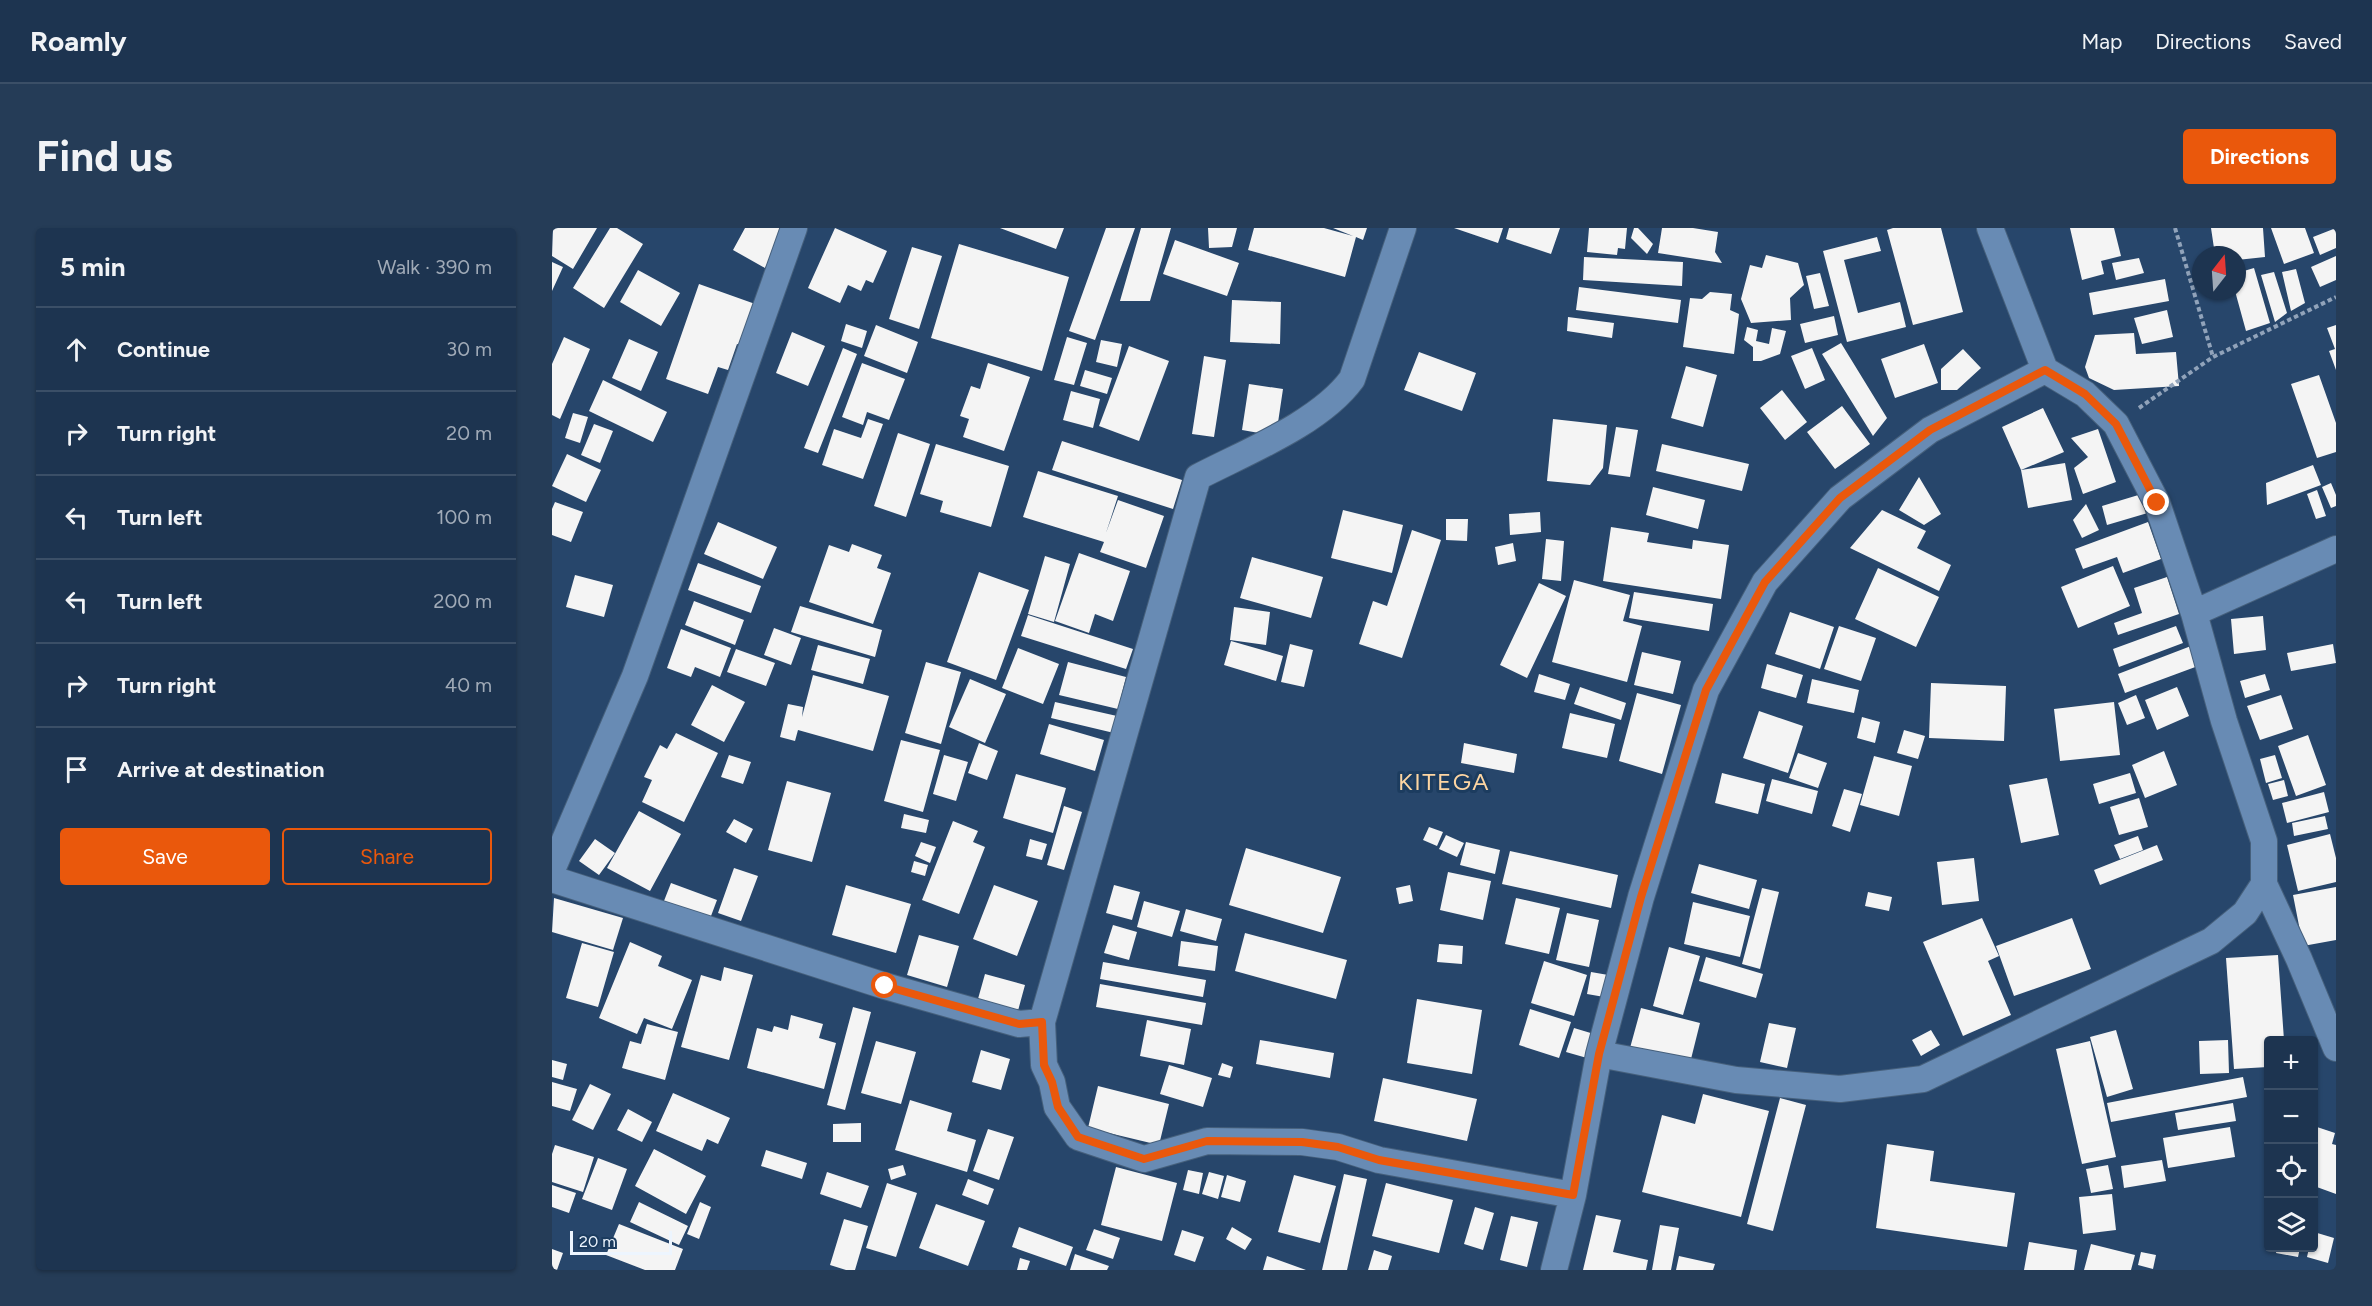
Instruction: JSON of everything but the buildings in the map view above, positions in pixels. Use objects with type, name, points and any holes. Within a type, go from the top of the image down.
[{"type":"street","points":[[552,870],[635,676],[794,228]]},
{"type":"street","points":[[1403,228],[1352,379],[1341,395],[1324,409],[1231,463],[1198,477],[1042,1022],[1044,1065],[1052,1082],[1058,1107],[1078,1137],[1144,1159],[1207,1141],[1302,1142],[1338,1147],[1379,1160],[1573,1195]]},
{"type":"street","points":[[1990,228],[2045,370],[2085,394],[2116,424],[2157,503],[2194,613],[2224,721],[2264,841],[2264,884],[2299,959],[2336,1048]]},
{"type":"street","points":[[1554,1270],[1573,1195],[1599,1054],[1641,897],[1706,690],[1765,582],[1840,498],[1930,430],[2045,370]]},
{"type":"street","points":[[2194,613],[2336,549]]},
{"type":"street","points":[[552,879],[895,989],[1019,1024],[1042,1022]]},
{"type":"street","points":[[1599,1054],[1736,1080],[1840,1089],[1923,1079],[2211,941],[2245,913],[2264,884]]},
{"type":"path","points":[[2175,228],[2214,357]]},
{"type":"path","points":[[2116,424],[2214,357],[2336,297]]},
{"type":"district","name":"KITEGA","points":[[1444,782]]},
{"type":"route","points":[[885,986],[1019,1024],[1042,1022],[1044,1065],[1052,1082],[1058,1107],[1078,1137],[1144,1159],[1207,1141],[1302,1142],[1338,1147],[1379,1160],[1573,1195],[1599,1054],[1641,897],[1706,690],[1765,582],[1840,498],[1930,430],[2045,370],[2085,394],[2116,424],[2157,503]]}]
